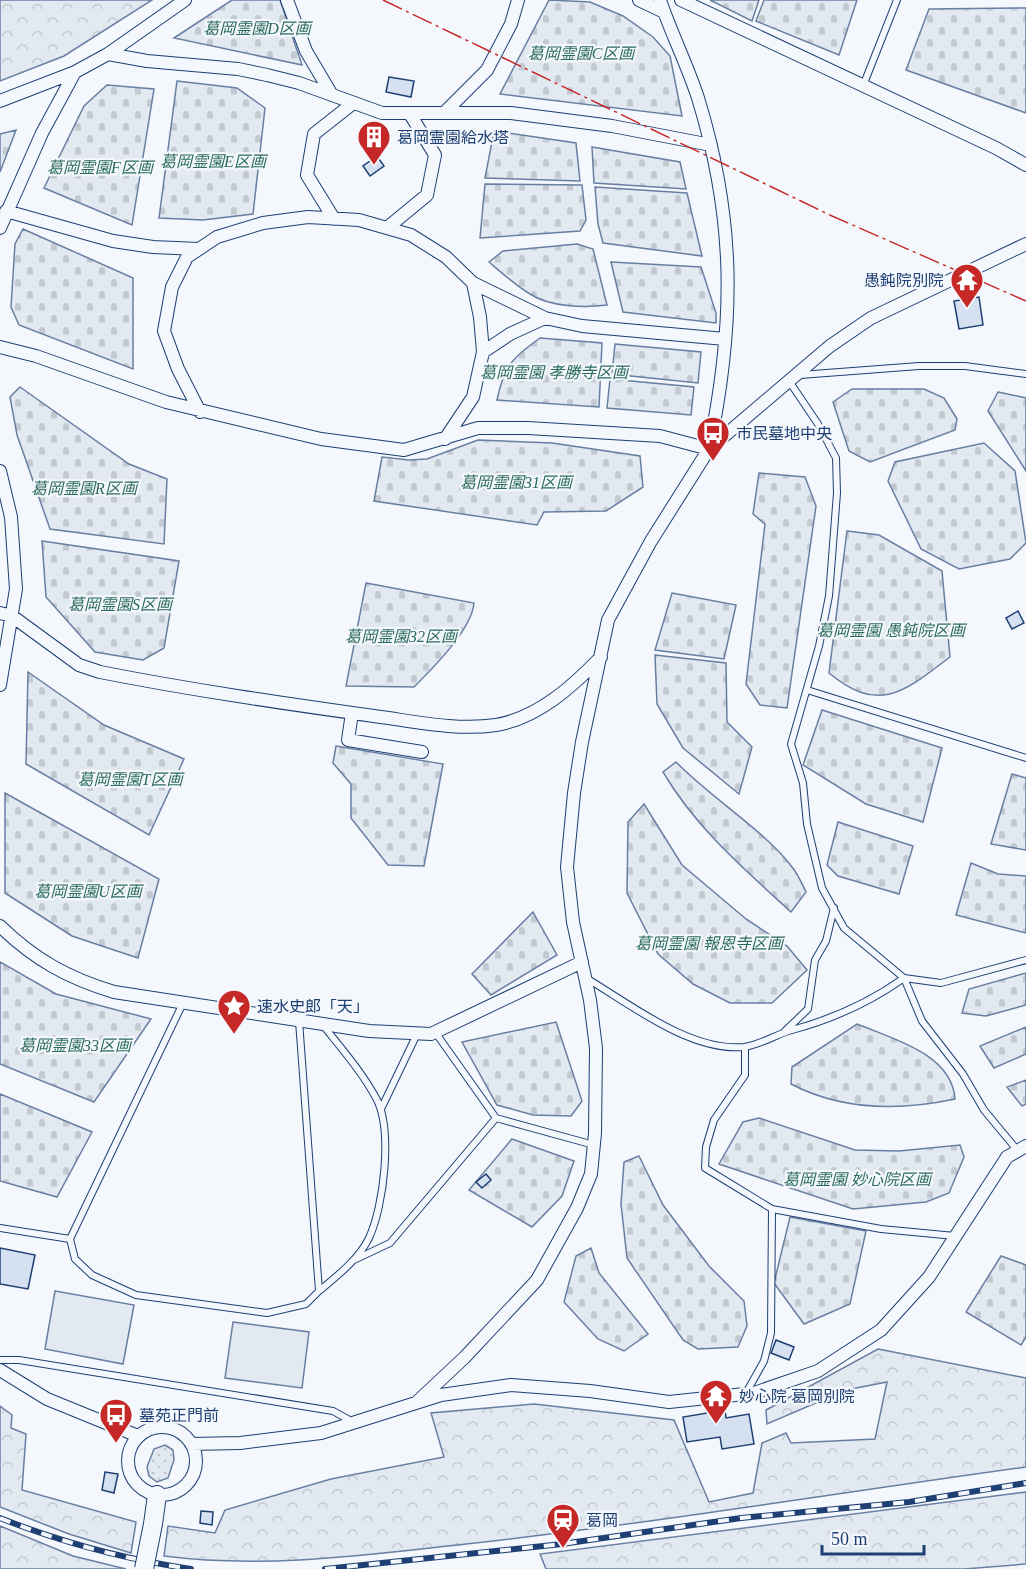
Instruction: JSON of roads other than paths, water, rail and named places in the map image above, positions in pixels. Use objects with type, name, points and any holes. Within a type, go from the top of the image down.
[{"type":"street","points":[[0,101],[75,72],[108,54],[185,0]]},
{"type":"street","points":[[287,0],[306,51],[332,95]]},
{"type":"street","points":[[444,113],[487,70],[511,24],[518,0]]},
{"type":"street","points":[[639,0],[662,6],[697,95],[711,145],[728,245],[729,286],[721,389],[709,449]]},
{"type":"street","points":[[681,0],[996,148],[1026,165]]},
{"type":"street","points":[[108,54],[147,61],[238,69],[298,83],[382,113],[511,113],[562,119],[711,145]]},
{"type":"street","points":[[0,228],[6,211],[75,72]]},
{"type":"street","points":[[334,219],[307,175],[314,134],[352,104]]},
{"type":"street","points":[[387,228],[427,195],[435,155],[410,114]]},
{"type":"street","points":[[6,211],[113,241],[153,247],[198,249]]},
{"type":"street","points":[[200,412],[177,369],[164,331],[172,287],[187,257],[198,249],[217,237],[263,223],[308,218],[359,220],[411,235],[446,257],[473,283],[545,318],[582,326],[725,339]]},
{"type":"street","points":[[417,1402],[465,1357],[537,1280],[577,1208],[591,1174],[594,1145],[596,1048],[573,922],[567,867],[574,793],[608,621],[651,541],[709,449],[830,346],[872,318],[1026,244]]},
{"type":"street","points":[[446,439],[473,397],[483,352],[480,317],[473,283]]},
{"type":"street","points":[[483,352],[510,334],[545,318]]},
{"type":"street","points":[[0,347],[36,356],[200,412],[321,439],[404,450],[478,428],[528,428],[660,436],[709,449]]},
{"type":"street","points":[[0,471],[11,517],[16,589],[6,614],[0,685]]},
{"type":"street","points":[[6,614],[79,664],[100,672],[352,713],[440,724],[495,725],[517,720],[564,692],[601,657]]},
{"type":"street","points":[[352,713],[348,740],[422,752]]},
{"type":"street","points":[[0,926],[27,950],[78,981],[114,992],[369,1031],[417,1034],[435,1032],[582,962]]},
{"type":"street","points":[[191,1444],[240,1443],[321,1433],[441,1395],[511,1385],[590,1391],[669,1402],[746,1393],[818,1371],[881,1330],[929,1277],[1007,1158],[1022,1148]]},
{"type":"street","points":[[0,1370],[47,1399],[138,1436]]},
{"type":"street","points":[[156,1427],[167,1427],[185,1436],[191,1444],[195,1454],[192,1476],[176,1492],[158,1495],[144,1491],[130,1475],[128,1454],[138,1436],[156,1427]]},
{"type":"street","points":[[144,1569],[158,1495]]},
{"type":"lane","points":[[862,87],[897,0]]},
{"type":"lane","points":[[1022,1148],[984,1110],[963,1074],[922,1021],[904,978],[844,928],[822,888],[807,824],[803,783],[791,744],[819,646],[829,596],[837,493],[836,458],[793,378],[919,366],[965,366],[1026,374]]},
{"type":"lane","points":[[807,690],[1026,758]]},
{"type":"lane","points":[[785,1031],[808,1009],[815,960],[826,941],[834,908]]},
{"type":"lane","points":[[585,978],[648,1017],[676,1031],[704,1041],[745,1047],[785,1031],[824,1021],[861,1006],[904,978],[941,983],[1026,960]]},
{"type":"lane","points":[[183,1003],[70,1239],[75,1259],[92,1275],[136,1295],[267,1313],[306,1304],[353,1260],[369,1239],[382,1195],[384,1122],[377,1100],[350,1059],[322,1024]]},
{"type":"lane","points":[[299,1020],[319,1291]]},
{"type":"lane","points":[[435,1032],[496,1118],[594,1145]]},
{"type":"lane","points":[[381,1109],[417,1034]]},
{"type":"lane","points":[[745,1047],[745,1075],[714,1120],[706,1147],[705,1168],[772,1209],[881,1228],[955,1236]]},
{"type":"lane","points":[[353,1260],[390,1243],[496,1118]]},
{"type":"lane","points":[[746,1393],[764,1361],[771,1333],[772,1209]]},
{"type":"lane","points":[[0,1228],[70,1239]]},
{"type":"lane","points":[[0,1360],[19,1360],[333,1411],[353,1422]]},
{"type":"railway","points":[[325,1569],[562,1544],[741,1518],[909,1502],[1026,1483]]},
{"type":"railway","points":[[0,1518],[94,1549],[191,1569]]},
{"type":"place","name":"葛岡霊園給水塔","points":[[374,166]]},
{"type":"place","name":"愚鈍院別院","points":[[967,309]]},
{"type":"place","name":"市民墓地中央","points":[[713,462]]},
{"type":"place","name":"速水史郎「天」","points":[[234,1035]]},
{"type":"place","name":"妙心院 葛岡別院","points":[[716,1425]]},
{"type":"place","name":"墓苑正門前","points":[[116,1444]]},
{"type":"place","name":"葛岡","points":[[563,1549]]},
{"type":"park label","name":"葛岡霊園D区画","points":[[257,28]]},
{"type":"park label","name":"葛岡霊園C区画","points":[[581,53]]},
{"type":"park label","name":"葛岡霊園E区画","points":[[213,161]]},
{"type":"park label","name":"葛岡霊園F区画","points":[[100,167]]},
{"type":"park label","name":"葛岡霊園 孝勝寺区画","points":[[554,372]]},
{"type":"park label","name":"葛岡霊園31区画","points":[[516,482]]},
{"type":"park label","name":"葛岡霊園R区画","points":[[84,488]]},
{"type":"park label","name":"葛岡霊園S区画","points":[[120,604]]},
{"type":"park label","name":"葛岡霊園 愚鈍院区画","points":[[891,630]]},
{"type":"park label","name":"葛岡霊園32区画","points":[[401,636]]},
{"type":"park label","name":"葛岡霊園T区画","points":[[130,779]]},
{"type":"park label","name":"葛岡霊園U区画","points":[[88,891]]},
{"type":"park label","name":"葛岡霊園 報恩寺区画","points":[[709,943]]},
{"type":"park label","name":"葛岡霊園33区画","points":[[75,1045]]},
{"type":"park label","name":"葛岡霊園 妙心院区画","points":[[857,1179]]}]
